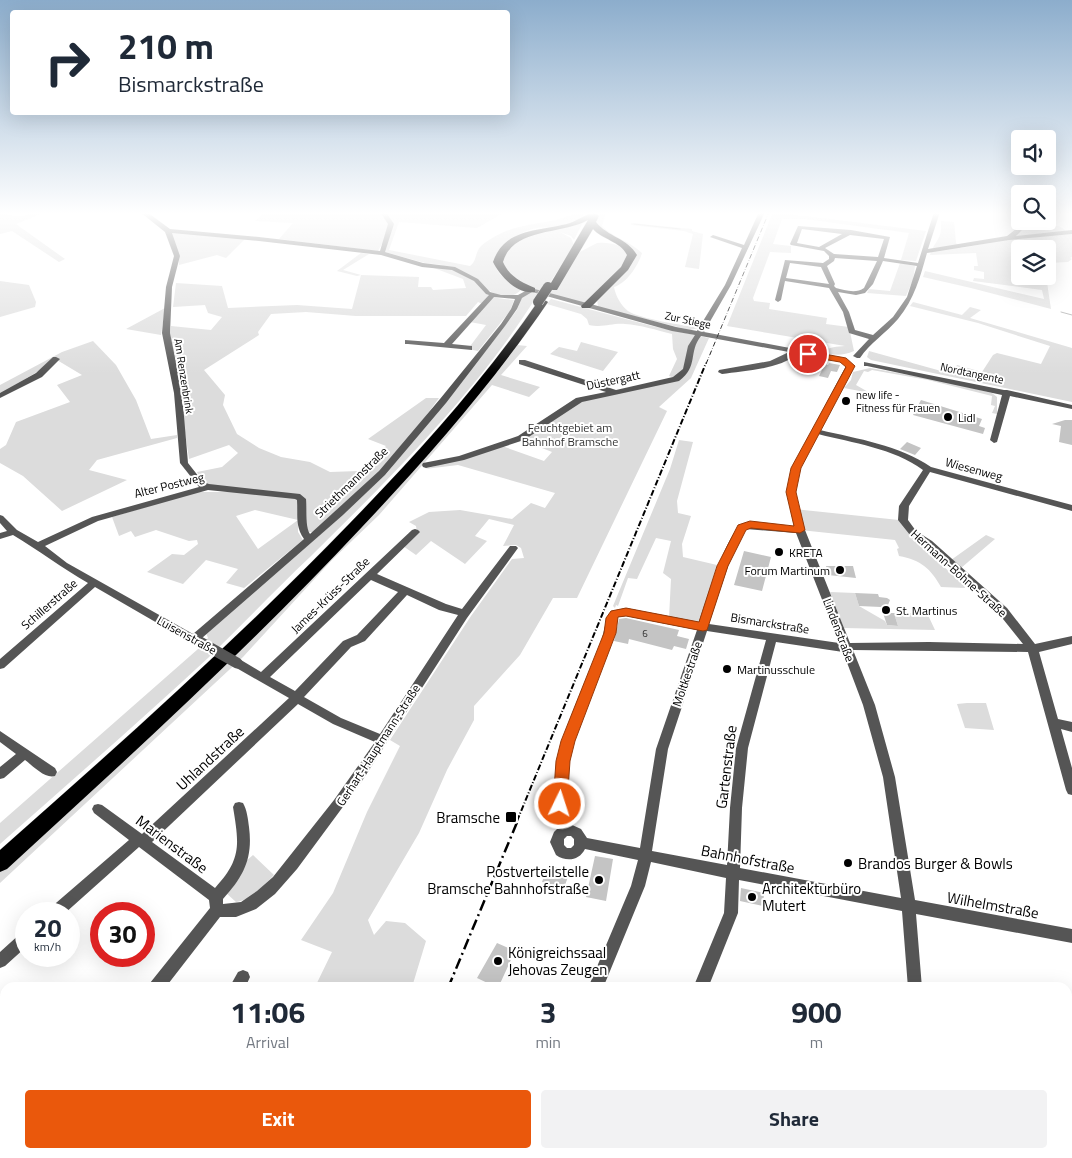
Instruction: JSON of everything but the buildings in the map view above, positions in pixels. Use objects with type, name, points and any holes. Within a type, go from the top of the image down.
[{"type":"highway","points":[[500,266],[507,277],[538,298]]},
{"type":"highway","points":[[0,851],[195,675],[358,515],[461,401],[506,346],[538,298],[550,288],[561,266]]},
{"type":"highway","points":[[586,306],[627,266]]},
{"type":"highway","points":[[0,862],[202,678],[327,556],[402,476],[512,347],[538,298]]},
{"type":"street","name":"Am Renzenbrink","points":[[174,266],[169,288],[166,333],[178,393],[184,464],[200,484],[208,487]]},
{"type":"street","points":[[430,266],[461,270],[476,280],[488,293],[519,298]]},
{"type":"street","points":[[699,334],[728,285],[736,266]]},
{"type":"street","points":[[778,300],[786,266]]},
{"type":"street","points":[[824,266],[833,288],[846,312],[852,331],[874,338]]},
{"type":"street","points":[[782,279],[864,292],[877,266]]},
{"type":"street","points":[[858,356],[907,303],[914,289],[921,266]]},
{"type":"street","points":[[448,345],[493,295]]},
{"type":"street","name":"Striethmannstraße","points":[[197,640],[382,473],[443,401],[514,309],[519,298],[538,298]]},
{"type":"street","name":"Zur Stiege","points":[[538,298],[586,306],[699,334],[795,351],[847,363]]},
{"type":"street","name":"Düstergatt","points":[[426,465],[461,458],[521,438],[579,400],[676,379],[684,374],[691,360],[690,347],[693,339],[699,334]]},
{"type":"street","points":[[408,342],[469,348]]},
{"type":"street","points":[[722,372],[767,364],[790,357],[795,351]]},
{"type":"street","points":[[848,356],[858,356],[864,359],[867,364],[860,367],[847,363],[848,356]]},
{"type":"street","points":[[0,396],[39,374],[56,359]]},
{"type":"street","points":[[522,362],[616,392]]},
{"type":"street","name":"Lindenstraße","points":[[847,363],[796,468],[791,492],[800,530],[869,705],[889,777],[909,906],[915,982]]},
{"type":"street","name":"Nordtangente","points":[[867,364],[1072,406]]},
{"type":"street","points":[[994,440],[1004,412],[1007,392]]},
{"type":"street","name":"Wiesenweg","points":[[814,431],[887,450],[922,464],[928,470],[1072,508]]},
{"type":"street","name":"Hermann-Bohne-Straße","points":[[928,470],[904,506],[903,520],[913,533],[928,543],[1002,611],[1032,648],[1072,790]]},
{"type":"street","name":"Alter Postweg","points":[[38,546],[95,519],[134,506],[208,487],[296,496],[301,499],[302,529],[309,539]]},
{"type":"street","name":"Luisenstraße","points":[[0,518],[14,532],[94,583],[238,663],[337,721],[383,740]]},
{"type":"street","name":"Moltkestraße","points":[[598,982],[638,886],[645,855],[662,749],[723,566],[742,528],[750,525],[800,530]]},
{"type":"street","points":[[0,536],[14,532]]},
{"type":"street","name":"James-Krüss-Straße","points":[[262,677],[415,532]]},
{"type":"street","name":"Gerhart-Hauptmann-Straße","points":[[216,904],[232,912],[247,906],[263,896],[278,881],[337,808],[464,613],[513,548]]},
{"type":"street","points":[[369,575],[442,607],[464,613]]},
{"type":"street","name":"Schillerstraße","points":[[0,665],[94,583]]},
{"type":"street","name":"Uhlandstraße","points":[[68,902],[141,841],[297,697],[347,644],[361,638],[405,591]]},
{"type":"street","name":"Bismarckstraße","points":[[565,831],[560,804],[563,761],[568,741],[610,633],[612,618],[619,612],[772,638],[845,648],[854,646],[928,646],[1032,648]]},
{"type":"street","name":"Gartenstraße","points":[[702,982],[731,913],[736,808],[742,748],[772,638]]},
{"type":"street","points":[[1032,648],[1072,640]]},
{"type":"street","points":[[1054,723],[1072,727]]},
{"type":"street","points":[[0,736],[51,772]]},
{"type":"street","points":[[0,774],[25,753]]},
{"type":"street","points":[[160,982],[216,904],[240,866],[244,854],[239,807]]},
{"type":"street","name":"Marienstraße","points":[[98,809],[141,841],[216,904]]},
{"type":"street","points":[[565,831],[576,833],[582,843],[579,849],[573,853],[562,852],[558,848],[556,841],[558,835],[565,831]]},
{"type":"street","name":"Bahnhofstraße","points":[[582,843],[734,874],[909,906]]},
{"type":"street","name":"Wilhelmstraße","points":[[909,906],[1072,936]]},
{"type":"street","points":[[0,961],[15,948]]},
{"type":"green space","points":[[344,266],[349,266],[343,270],[361,275],[357,276],[337,271]]},
{"type":"green space","points":[[440,266],[496,266],[505,279],[522,289],[510,296],[498,295],[476,280],[488,294],[501,299],[514,300],[510,311],[478,351],[468,349],[486,325],[470,322],[485,305],[478,302],[466,316],[356,316],[306,312],[271,314],[258,332],[259,335],[204,370],[225,395],[223,405],[237,434],[259,448],[281,457],[310,462],[330,472],[359,471],[386,446],[368,439],[426,398],[439,398],[378,473],[313,532],[305,529],[306,516],[294,494],[220,487],[203,483],[197,472],[222,467],[238,453],[229,445],[189,459],[170,333],[171,326],[211,330],[222,317],[208,313],[205,305],[173,307],[176,283],[222,286],[228,308],[297,305],[352,309],[361,275],[419,277],[418,287],[431,287],[433,290],[466,288],[463,279],[434,268]]},
{"type":"green space","points":[[500,266],[561,266],[543,294],[511,281]]},
{"type":"green space","points":[[567,266],[622,266],[586,306],[548,295]]},
{"type":"green space","points":[[629,266],[636,266],[623,282],[614,287],[617,297],[628,311],[642,317],[699,328],[690,330],[598,306],[597,300]]},
{"type":"green space","points":[[685,266],[699,266],[699,269]]},
{"type":"green space","points":[[751,266],[765,266],[753,298],[754,301],[770,303],[769,309],[827,318],[826,324],[849,327],[854,351],[838,355],[823,353],[830,348],[845,346],[727,326]]},
{"type":"green space","points":[[899,266],[915,266],[913,280],[906,296],[867,293],[869,289],[890,291]]},
{"type":"green space","points":[[974,266],[1011,266],[1011,285],[1047,285],[1051,309],[923,277],[925,271],[1044,299],[1042,290],[973,281],[974,278],[984,279],[984,272],[974,270]]},
{"type":"green space","points":[[0,281],[29,285],[36,302],[35,307],[0,317]]},
{"type":"green space","points":[[530,292],[538,294],[515,329],[461,398],[402,465],[208,658],[0,844],[0,823],[198,649],[208,638],[206,633],[344,514],[387,473],[488,348],[517,310],[521,299]]},
{"type":"green space","name":"Feuchtgebiet am Bahnhof Bramsche","points":[[551,299],[652,326],[709,338],[691,378],[659,407],[667,411],[577,598],[553,598],[520,655],[474,706],[474,720],[447,770],[419,833],[368,920],[374,935],[386,921],[405,923],[426,941],[414,982],[317,982],[332,952],[301,940],[333,893],[367,812],[400,746],[390,740],[471,616],[512,559],[524,558],[521,548],[516,545],[503,546],[514,525],[489,519],[475,536],[487,541],[465,564],[431,541],[416,555],[403,546],[417,532],[416,526],[409,522],[429,512],[460,510],[512,519],[531,503],[545,508],[555,493],[458,465],[425,469],[502,446],[544,461],[552,452],[522,440],[578,402],[678,379],[669,376],[677,359],[673,349],[672,334],[631,325],[589,325],[587,319],[581,314],[547,304]]},
{"type":"green space","points":[[913,302],[962,315],[970,307],[981,310],[970,318],[1072,348],[1072,402],[871,360],[867,357],[869,351],[952,374],[957,365],[982,372],[993,355],[997,353],[1041,364],[1050,346],[978,323],[910,306]]},
{"type":"green space","points":[[165,308],[161,335],[126,329]]},
{"type":"green space","points":[[93,341],[116,365],[136,400],[151,439],[177,435],[177,438],[97,460],[89,470],[127,480],[62,511],[23,476],[0,463],[0,449],[6,445],[16,422],[70,402],[57,385],[82,375],[57,360],[0,394],[0,385],[62,352]]},
{"type":"green space","points":[[581,342],[618,352],[603,371],[550,354],[559,347],[577,351]]},
{"type":"green space","points":[[517,345],[527,346],[501,375],[540,387],[529,397],[492,385],[379,515],[332,560],[243,657],[0,883],[0,869],[223,664]]},
{"type":"green space","points":[[870,368],[943,381],[992,393],[997,397],[997,414],[992,413],[995,406],[991,405],[992,396],[928,380],[872,370],[864,371],[856,385],[870,393],[844,388],[851,380],[853,372]]},
{"type":"green space","points":[[679,440],[693,442],[677,501],[678,513],[691,516],[682,544],[683,557],[717,565],[699,622],[669,618],[671,579],[663,573],[671,541],[656,538],[637,579],[628,578],[618,606],[616,605],[615,608],[613,606],[670,469]]},
{"type":"green space","points":[[196,492],[246,492],[295,498],[298,500],[298,520],[298,532],[303,540],[244,588],[226,583],[238,569],[206,560],[183,584],[147,572],[172,554],[184,555],[198,544],[197,540],[189,541],[156,530],[135,537],[131,531],[119,536],[112,517]],"holes":[[[255,510],[298,520],[258,549],[236,516]]]},
{"type":"green space","points":[[794,509],[899,520],[914,538],[931,552],[930,555],[964,584],[965,588],[941,587],[924,566],[899,556],[897,549],[899,548],[895,540],[800,530]]},
{"type":"green space","points":[[986,535],[995,539],[961,568],[951,560]]},
{"type":"green space","points":[[830,592],[855,593],[859,606],[885,621],[887,625],[898,626],[894,613],[927,613],[935,630],[844,628]]},
{"type":"green space","points":[[986,703],[994,730],[965,728],[957,704]]},
{"type":"green space","points":[[253,855],[274,875],[252,895],[236,902],[225,892],[245,862]]},
{"type":"waterway","points":[[1061,312],[1072,315]]},
{"type":"railway","points":[[706,364],[747,266]]},
{"type":"railway","points":[[517,821],[706,363]]},
{"type":"railway","points":[[450,982],[518,820]]},
{"type":"place","name":"new life - Fitness für Frauen","points":[[846,401]]},
{"type":"place","name":"Lidl","points":[[948,417]]},
{"type":"place","name":"KRETA","points":[[779,552]]},
{"type":"place","name":"Forum Martinum","points":[[840,570]]},
{"type":"place","name":"St. Martinus","points":[[886,610]]},
{"type":"place","name":"Martinusschule","points":[[727,669]]},
{"type":"place","name":"Bramsche","points":[[511,817]]},
{"type":"place","name":"Brandos Burger & Bowls","points":[[848,863]]},
{"type":"place","name":"Postverteilstelle Bramsche Bahnhofstraße","points":[[599,880]]},
{"type":"place","name":"Architekturbüro Mutert","points":[[752,897]]},
{"type":"place","name":"Königreichssaal Jehovas Zeugen","points":[[498,961]]},
{"type":"route","points":[[560,804],[563,761],[568,741],[610,633],[612,618],[615,614],[626,612],[703,627],[723,566],[742,528],[750,525],[800,530],[791,492],[796,468],[850,366],[843,362],[843,360],[808,354]]}]
